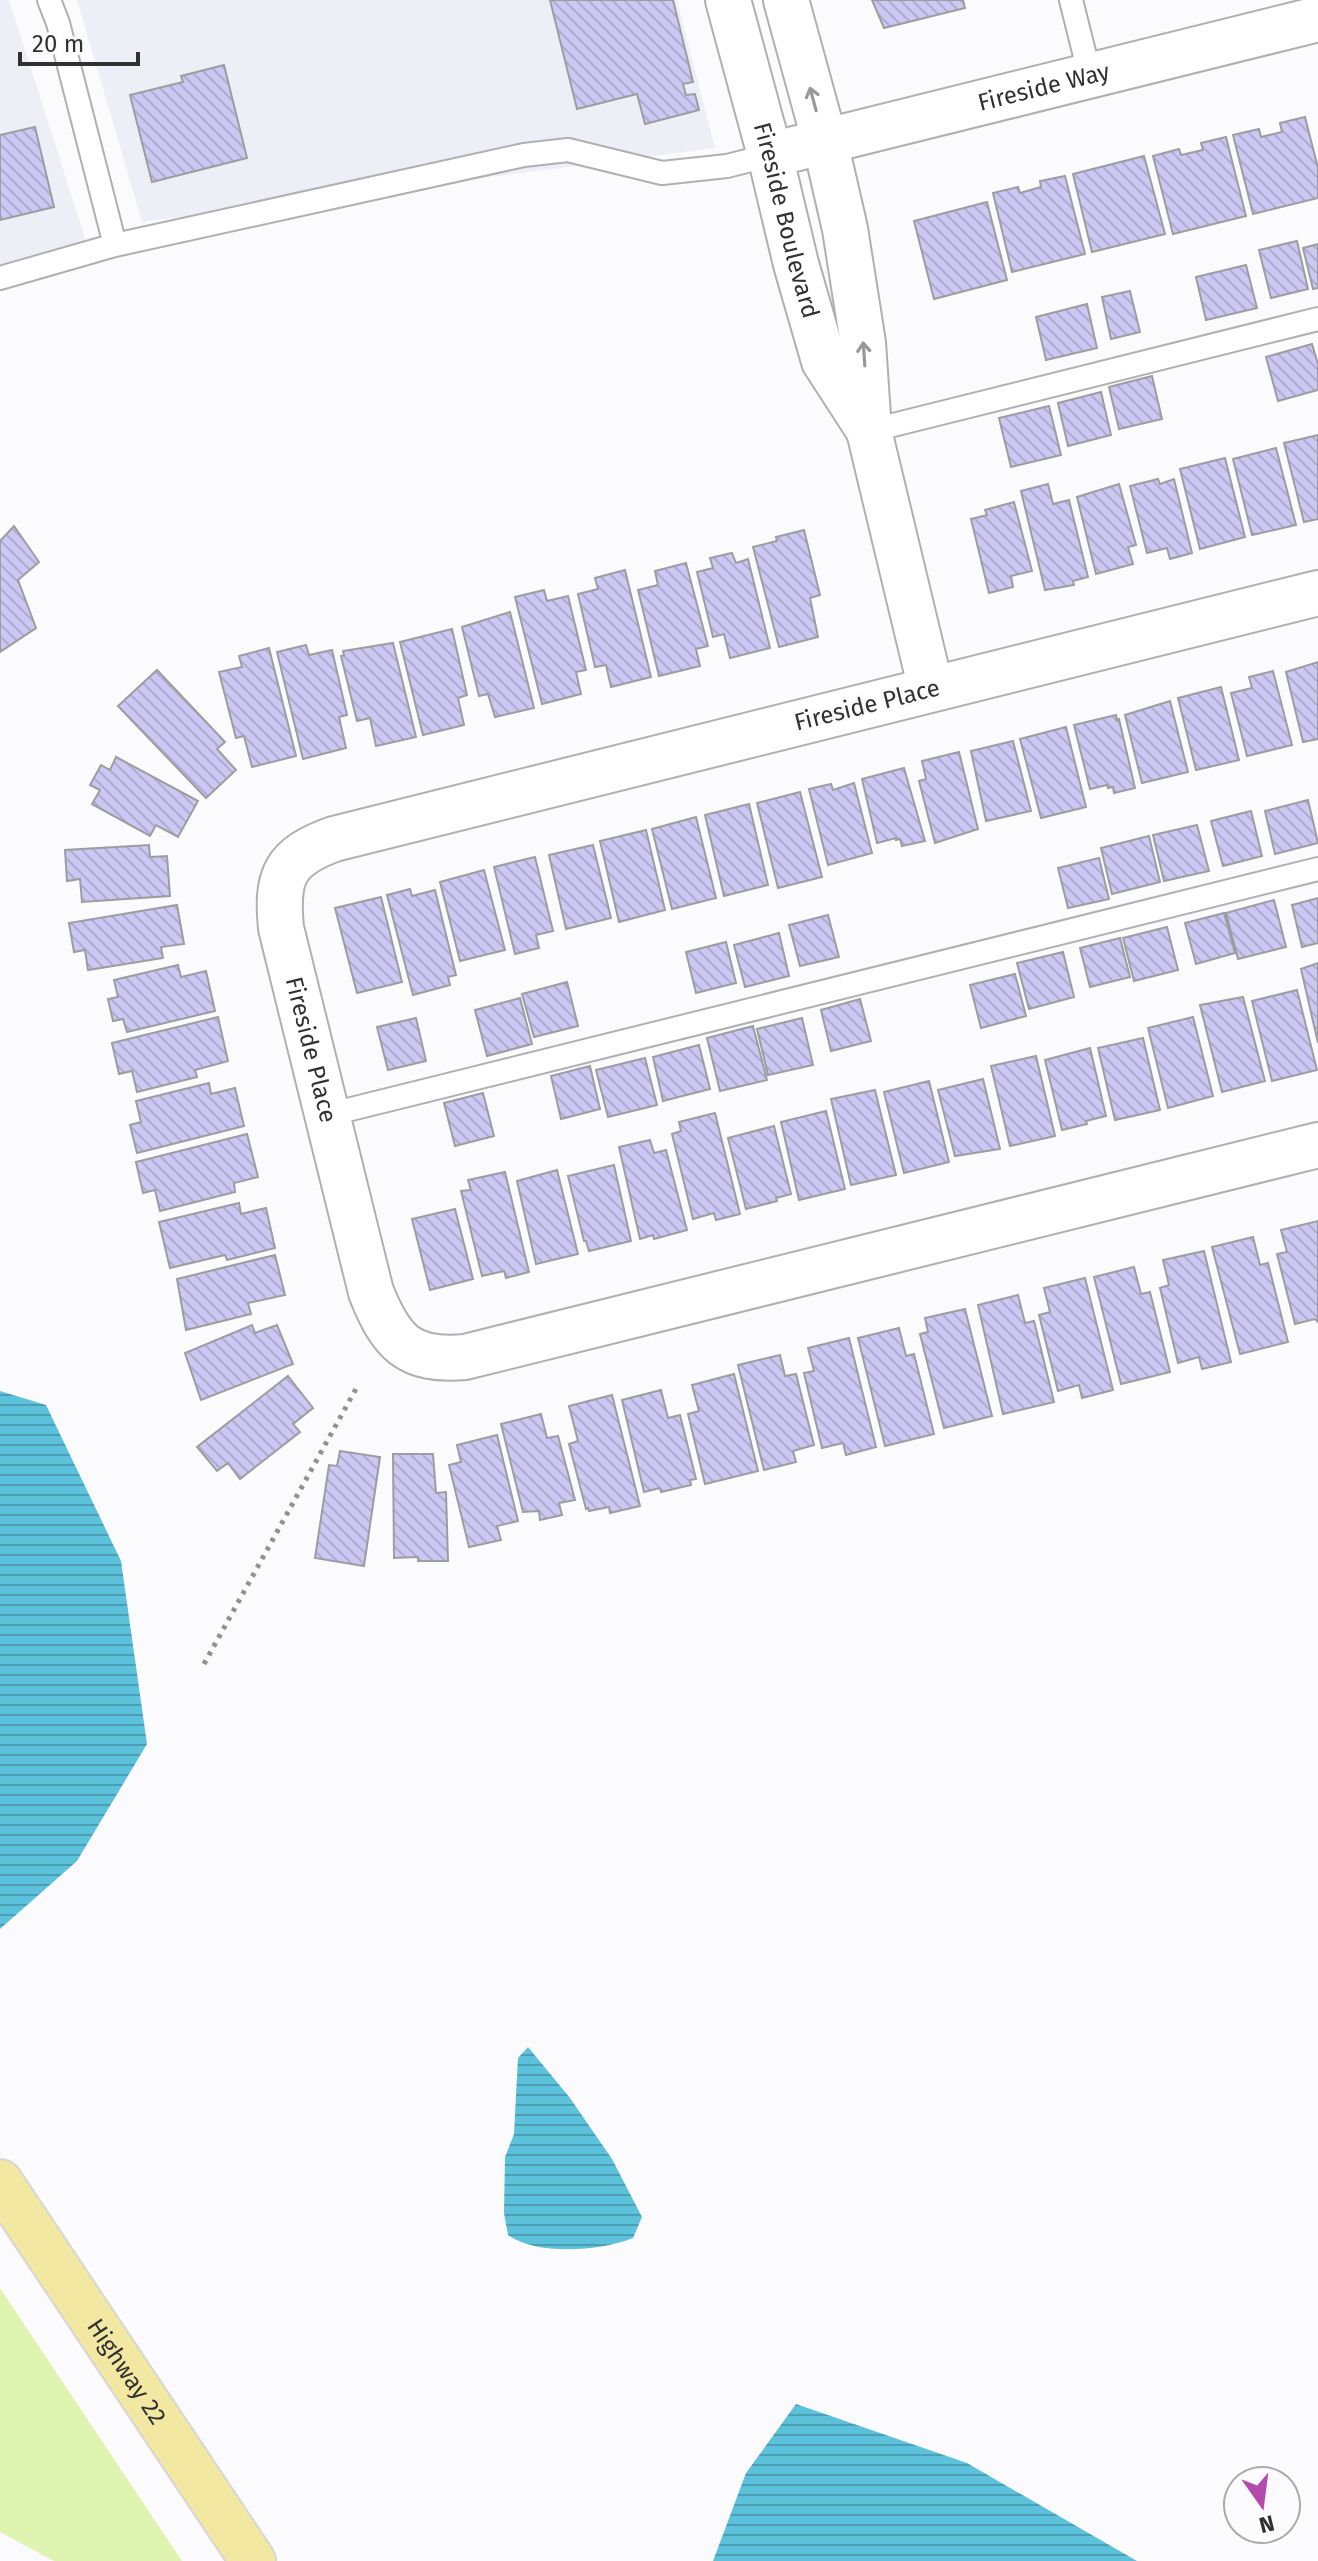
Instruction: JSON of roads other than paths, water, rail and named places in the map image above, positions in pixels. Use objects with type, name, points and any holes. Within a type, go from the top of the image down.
[{"type":"main road","name":"Highway 22","points":[[0,2182],[253,2561]]},
{"type":"street","name":"Fireside Boulevard","points":[[728,0],[824,361],[869,431]]},
{"type":"street","name":"Fireside Boulevard","points":[[786,0],[825,142],[857,297],[869,431],[931,689]]},
{"type":"street","name":"Fireside Way","points":[[770,155],[1318,19]]},
{"type":"street","name":"Fireside Place","points":[[1318,593],[334,839],[311,848],[283,873],[279,893],[281,928],[371,1292],[391,1333],[408,1348],[425,1357],[465,1357],[1318,1145]]},
{"type":"lane","points":[[49,0],[58,23],[115,245]]},
{"type":"lane","points":[[1071,0],[1090,76]]},
{"type":"lane","points":[[0,278],[115,245],[524,155],[568,150],[662,173],[727,166],[770,155]]},
{"type":"lane","points":[[869,431],[1318,319]]},
{"type":"lane","points":[[327,1115],[1318,869]]},
{"type":"water","points":[[0,1391],[46,1405],[121,1561],[147,1744],[77,1861],[0,1929]]},
{"type":"water","points":[[528,2047],[570,2098],[612,2159],[642,2217],[633,2238],[604,2246],[552,2249],[520,2242],[508,2235],[504,2213],[505,2157],[514,2134],[518,2058]]},
{"type":"water","points":[[796,2404],[967,2463],[1137,2561],[713,2561],[746,2473]]}]
